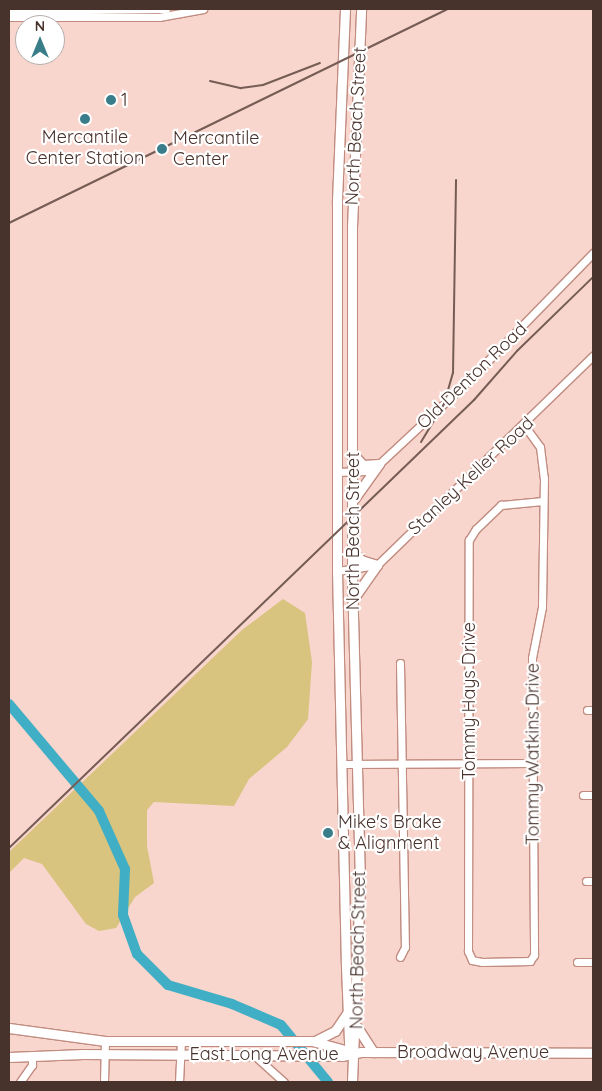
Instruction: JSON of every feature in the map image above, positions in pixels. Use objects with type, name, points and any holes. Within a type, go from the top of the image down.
[{"type":"main road","name":"North Beach Street","points":[[345,9],[337,203],[336,472],[348,1043],[352,1052]]},
{"type":"main road","name":"North Beach Street","points":[[352,1080],[352,1052],[356,1025],[360,882],[359,764],[352,600],[352,203],[361,9]]},
{"type":"main road","points":[[337,203],[352,203]]},
{"type":"main road","points":[[337,317],[352,317]]},
{"type":"main road","points":[[353,454],[363,465],[379,464]]},
{"type":"main road","points":[[353,502],[379,464]]},
{"type":"main road","points":[[352,551],[361,560],[377,565],[352,600]]},
{"type":"main road","points":[[344,882],[360,882]]},
{"type":"main road","points":[[312,1041],[335,1031],[348,1011]]},
{"type":"main road","points":[[356,1025],[373,1052]]},
{"type":"main road","name":"East Long Avenue","points":[[9,1028],[105,1041],[312,1041],[352,1052]]},
{"type":"main road","name":"East Long Avenue","points":[[9,1056],[182,1054],[342,1056],[352,1052]]},
{"type":"main road","name":"Broadway Avenue","points":[[352,1052],[593,1053]]},
{"type":"street","points":[[9,11],[166,9]]},
{"type":"street","points":[[9,17],[159,17],[203,9]]},
{"type":"street","name":"Old Denton Road","points":[[336,472],[366,471],[379,464],[482,367],[593,253]]},
{"type":"street","name":"Stanley Keller Road","points":[[377,565],[524,425],[593,356]]},
{"type":"street","name":"Tommy Watkins Drive","points":[[468,951],[472,960],[482,962],[530,961],[534,955],[532,658],[542,607],[543,501],[541,453],[534,436],[524,425]]},
{"type":"street","name":"Tommy Hays Drive","points":[[468,951],[470,764],[469,540],[476,529],[501,505],[543,501]]},
{"type":"street","points":[[337,571],[377,565]]},
{"type":"street","points":[[400,663],[405,947],[400,957]]},
{"type":"street","points":[[343,764],[532,763]]},
{"type":"street","points":[[583,795],[593,795]]},
{"type":"street","points":[[577,962],[593,962]]},
{"type":"street","points":[[104,1082],[105,1041]]},
{"type":"street","points":[[179,1082],[182,1054],[181,1041]]},
{"type":"street","points":[[20,1082],[32,1065],[32,1055]]},
{"type":"street","points":[[255,1056],[284,1082]]},
{"type":"shaded area","points":[[283,599],[305,613],[312,662],[308,719],[287,747],[249,779],[234,806],[154,802],[147,810],[147,846],[154,883],[135,897],[116,928],[99,931],[86,924],[42,864],[24,858],[9,873],[9,852],[242,630]]},
{"type":"waterway","points":[[9,704],[99,811],[125,869],[123,915],[137,954],[168,985],[232,1004],[281,1025],[328,1082]]},
{"type":"railway","points":[[9,223],[447,9]]},
{"type":"railway","points":[[210,81],[241,88],[263,85],[320,63]]},
{"type":"railway","points":[[421,442],[444,404],[453,373],[456,180]]},
{"type":"railway","points":[[9,848],[474,400],[517,351],[593,277]]},
{"type":"place","name":"1","points":[[111,100]]},
{"type":"place","name":"Mercantile Center Station","points":[[85,119]]},
{"type":"place","name":"Mercantile Center","points":[[162,149]]},
{"type":"place","name":"Mike's Brake & Alignment","points":[[328,833]]}]
